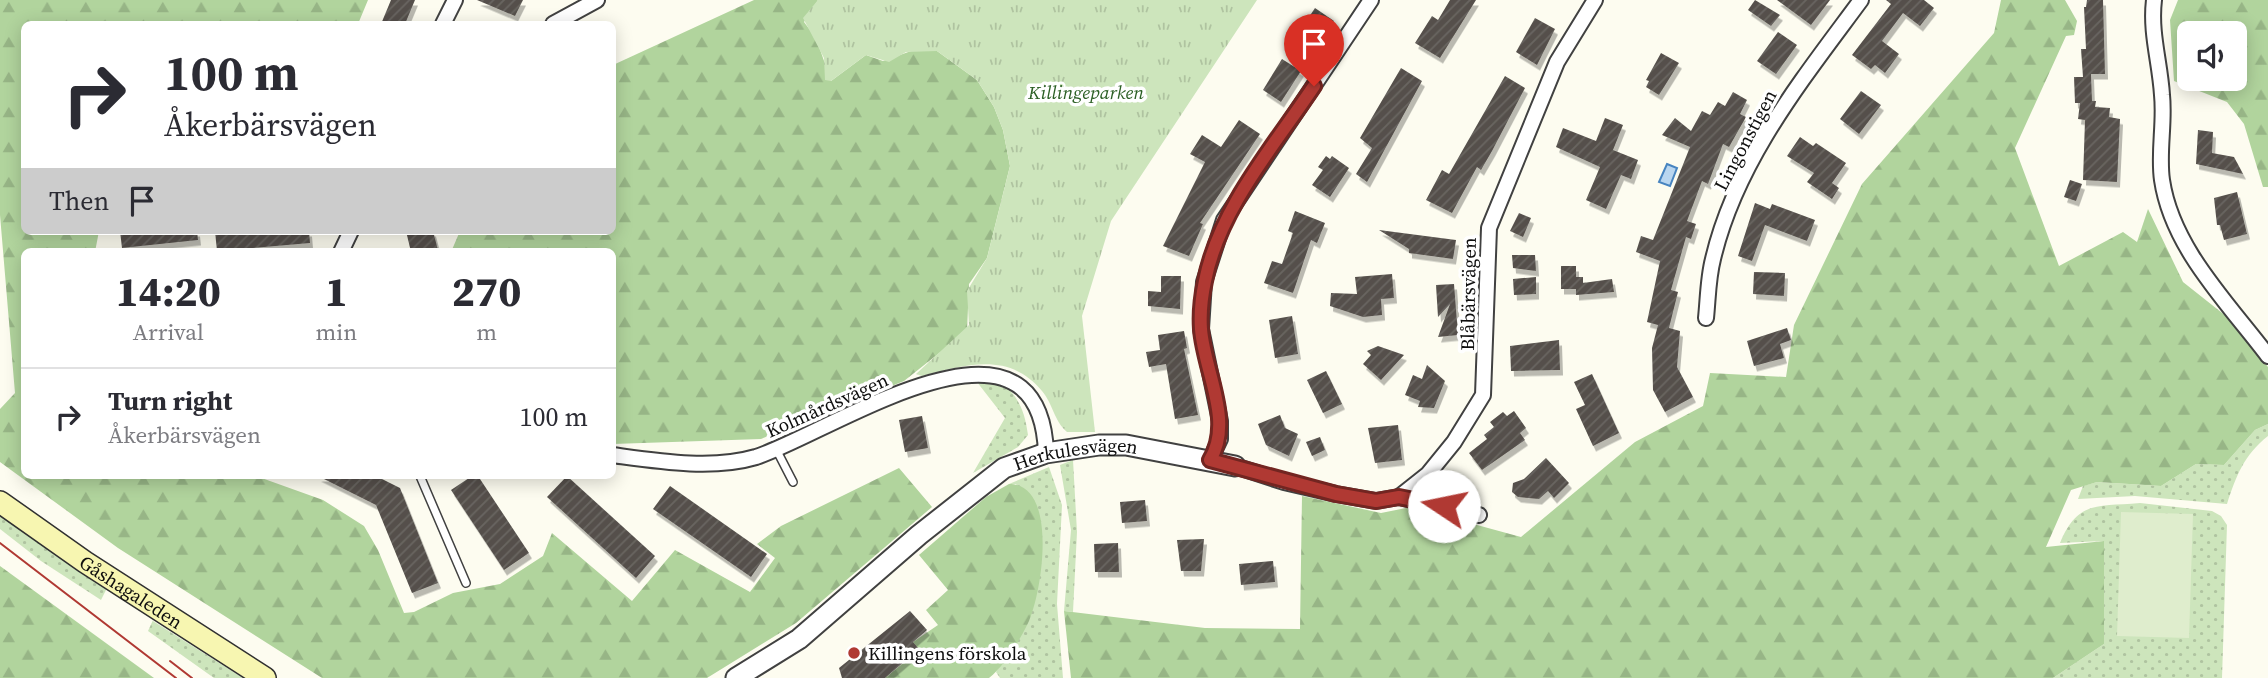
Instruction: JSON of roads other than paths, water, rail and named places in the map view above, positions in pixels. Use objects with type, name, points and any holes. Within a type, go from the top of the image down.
[{"type":"main road","name":"Gåshagaleden","points":[[0,502],[85,562],[265,678]]},
{"type":"street","points":[[444,21],[455,0]]},
{"type":"street","points":[[559,21],[597,0]]},
{"type":"street","points":[[1210,460],[1220,439],[1220,421],[1201,329],[1204,282],[1224,220],[1371,0]]},
{"type":"street","name":"Blåbärsvägen","points":[[1399,497],[1428,474],[1454,442],[1483,395],[1486,371],[1484,292],[1489,228],[1558,62],[1595,0]]},
{"type":"street","name":"Lingonstigen","points":[[1706,318],[1713,260],[1738,187],[1786,101],[1861,0]]},
{"type":"street","points":[[2154,0],[2153,38],[2163,106],[2162,182],[2169,209],[2180,235],[2200,267],[2268,356]]},
{"type":"street","name":"Kolmårdsvägen","points":[[616,455],[707,463],[744,460],[776,449],[845,414],[898,393],[956,378],[991,374],[1016,382],[1038,407],[1046,429],[1046,453]]},
{"type":"street","name":"Herkulesvägen","points":[[736,678],[799,639],[1004,468],[1046,453],[1073,447],[1126,445],[1210,460],[1336,494],[1376,501],[1399,497],[1479,515]]},
{"type":"lane","points":[[776,449],[793,482]]},
{"type":"lane","points":[[421,479],[466,583]]},
{"type":"water","points":[[1667,164],[1677,168],[1670,186],[1659,182]]},
{"type":"tram line","points":[[0,543],[176,678]]},
{"type":"tram line","points":[[170,661],[192,678]]},
{"type":"place","name":"Killingens förskola","points":[[854,653]]},
{"type":"park label","name":"Killingeparken","points":[[1086,92]]}]
